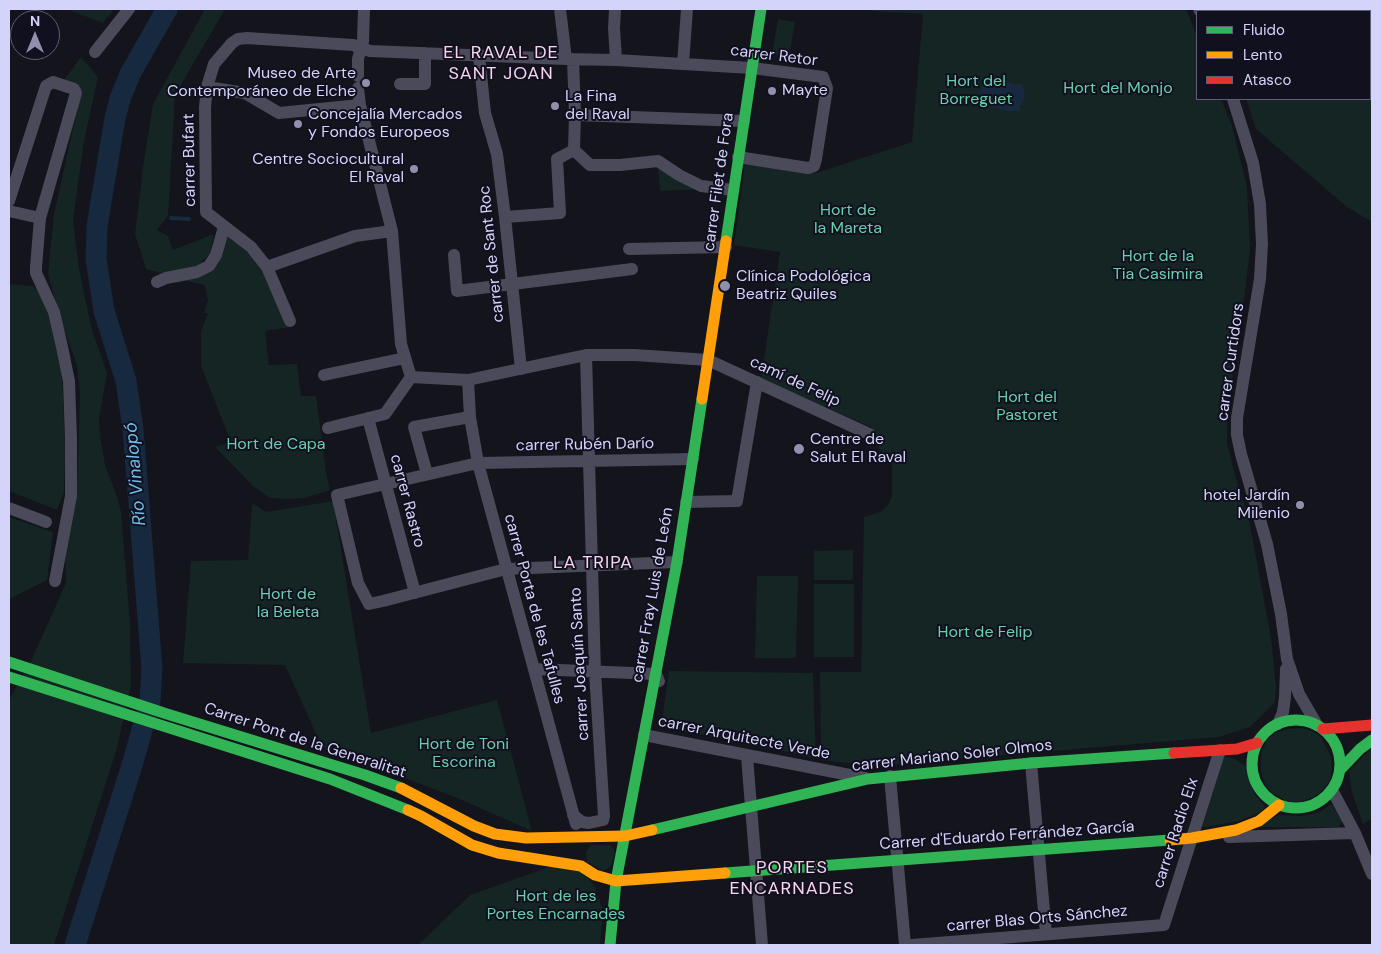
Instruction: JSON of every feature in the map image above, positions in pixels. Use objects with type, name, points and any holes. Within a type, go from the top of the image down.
[{"type":"main road","name":"carrer Filet de Fora","points":[[708,360],[761,9]]},
{"type":"main road","name":"carrer Fray Luis de León","points":[[610,945],[616,881],[677,562],[708,360]]},
{"type":"main road","name":"Carrer Pont de la Generalitat","points":[[9,662],[399,787],[474,826],[495,834],[585,845],[625,836]]},
{"type":"main road","name":"Carrer Pont de la Generalitat","points":[[9,677],[300,769],[367,793],[421,816],[472,845],[498,853],[581,866],[595,875],[616,881]]},
{"type":"main road","points":[[1320,727],[1334,741],[1340,756],[1340,770],[1336,783],[1326,797],[1310,806],[1285,807],[1279,805],[1267,797],[1257,784],[1252,770],[1253,755],[1257,743],[1265,733],[1278,724],[1297,720],[1320,727],[1372,724]]},
{"type":"main road","points":[[1340,770],[1360,749],[1372,740]]},
{"type":"main road","name":"carrer Mariano Soler Olmos","points":[[625,836],[868,779],[1031,763],[1237,749],[1257,743]]},
{"type":"main road","name":"Carrer d'Eduardo Ferrández García","points":[[616,881],[1192,838],[1236,830],[1259,821],[1279,805]]},
{"type":"main road","points":[[581,866],[585,845]]},
{"type":"street","points":[[95,52],[129,9]]},
{"type":"street","points":[[364,9],[363,40],[358,59],[360,105],[392,232],[402,344],[411,377]]},
{"type":"street","points":[[560,9],[570,59],[575,115],[574,150],[590,165],[620,165],[658,161],[679,175],[701,186],[733,190]]},
{"type":"street","points":[[615,9],[616,60]]},
{"type":"street","points":[[684,64],[687,9]]},
{"type":"street","name":"carrer Bufart","points":[[224,227],[206,212],[205,107],[207,87],[214,64],[232,43],[238,39],[247,38],[353,45],[362,48]]},
{"type":"street","name":"carrer Retor","points":[[362,48],[370,52],[616,60],[752,68],[823,78],[827,88],[814,166],[808,168],[738,157]]},
{"type":"street","points":[[400,84],[425,84],[425,53]]},
{"type":"street","name":"carrer de Sant Roc","points":[[479,56],[485,113],[497,154],[521,369]]},
{"type":"street","points":[[9,201],[46,86],[53,82],[74,89],[76,93],[40,218],[36,273],[54,312],[69,382],[70,496],[55,581]]},
{"type":"street","points":[[207,87],[245,92],[279,113],[360,105]]},
{"type":"street","name":"carrer Curtidors","points":[[1233,100],[1253,163],[1260,204],[1262,244],[1260,279],[1237,418],[1237,435],[1267,544],[1280,609],[1287,659],[1299,694],[1320,727]]},
{"type":"street","points":[[575,115],[744,120]]},
{"type":"street","points":[[505,217],[560,213],[558,159],[574,150]]},
{"type":"street","points":[[9,212],[40,218]]},
{"type":"street","points":[[157,282],[166,278],[197,272],[208,266],[216,256],[224,227],[251,246],[267,267],[290,320]]},
{"type":"street","points":[[267,267],[355,236],[392,232]]},
{"type":"street","points":[[630,248],[726,247]]},
{"type":"street","points":[[454,255],[457,291],[632,269]]},
{"type":"street","points":[[411,377],[468,380],[586,355],[635,355],[708,360]]},
{"type":"street","name":"carrer Joaquín Santo","points":[[574,815],[582,822],[589,823],[603,820],[604,816],[595,672],[586,355]]},
{"type":"street","points":[[324,375],[405,358]]},
{"type":"street","name":"camí de Felip","points":[[708,360],[869,434]]},
{"type":"street","points":[[328,428],[385,414],[411,377]]},
{"type":"street","name":"carrer Porta de les Tafulles","points":[[468,380],[470,417],[478,463],[576,823],[585,845]]},
{"type":"street","points":[[686,502],[737,501],[756,382]]},
{"type":"street","points":[[427,474],[414,427],[470,417]]},
{"type":"street","name":"carrer Rastro","points":[[368,418],[415,593]]},
{"type":"street","name":"carrer Rubén Darío","points":[[415,593],[369,604],[358,583],[337,495],[478,463],[693,459]]},
{"type":"street","points":[[9,508],[46,522]]},
{"type":"street","points":[[415,593],[506,569],[677,562]]},
{"type":"street","name":"carrer Curtidors","points":[[1278,724],[1283,712],[1287,659]]},
{"type":"street","points":[[534,669],[656,674],[659,678],[659,685],[654,726],[656,733],[666,740]]},
{"type":"street","name":"carrer Arquitecte Verde","points":[[644,735],[868,779]]},
{"type":"street","name":"carrer Radio Elx","points":[[1164,925],[1220,750]]},
{"type":"street","points":[[748,756],[762,945]]},
{"type":"street","points":[[1031,763],[1046,934]]},
{"type":"street","points":[[890,776],[905,945]]},
{"type":"street","points":[[1332,790],[1355,833],[1372,874]]},
{"type":"street","name":"Carrer d'Eduardo Ferrández García","points":[[1192,838],[1355,833]]},
{"type":"street","name":"carrer Blas Orts Sánchez","points":[[912,945],[1164,925]]},
{"type":"green space","points":[[69,9],[114,9],[103,23]]},
{"type":"green space","points":[[205,9],[225,9],[175,95],[168,216],[157,230],[168,236],[173,250],[214,234],[210,253],[199,265],[165,274],[146,269],[135,234],[143,167],[153,104]]},
{"type":"green space","points":[[873,9],[1186,9],[1196,34],[1196,100],[1221,100],[1232,126],[1247,187],[1250,249],[1241,325],[1227,406],[1227,443],[1249,520],[1271,638],[1276,687],[1275,702],[1250,727],[1219,737],[874,766],[821,760],[820,672],[861,672],[864,517],[882,511],[888,505],[892,496],[892,461],[880,450],[871,427],[761,379],[780,252],[734,245],[745,163],[816,173],[912,142],[923,14],[873,11]]},
{"type":"green space","points":[[1372,9],[1372,222],[1347,207],[1256,129],[1246,100],[1371,100],[1371,10],[1218,10]]},
{"type":"green space","points":[[778,19],[795,22],[789,57],[772,55]]},
{"type":"green space","points":[[81,57],[98,77],[84,141],[73,220],[78,262],[92,330],[107,373],[99,419],[105,465],[121,512],[130,624],[131,685],[117,748],[54,945],[9,945],[9,700],[32,659],[66,583],[65,550],[77,492],[80,393],[77,365],[63,327],[48,274],[54,214],[81,92],[64,80]]},
{"type":"green space","points":[[658,167],[703,189],[660,191]]},
{"type":"green space","name":"Hort de Capa","points":[[226,233],[265,269],[290,327],[265,331],[269,365],[297,364],[301,396],[316,396],[330,490],[305,498],[270,498],[253,486],[215,447],[231,442],[201,366],[201,331],[208,313],[204,313],[208,300],[205,285],[186,281],[168,284],[198,277],[218,264]]},
{"type":"green space","points":[[9,284],[33,286],[39,292],[51,319],[62,375],[65,447],[64,492],[57,510],[9,491]]},
{"type":"green space","name":"Hort de la Beleta","points":[[333,501],[371,733],[497,700],[532,831],[455,797],[322,747],[285,665],[183,663],[191,561],[248,560],[252,503],[266,512]]},
{"type":"green space","points":[[9,517],[53,532],[47,580],[9,599]]},
{"type":"green space","points":[[853,550],[853,580],[814,580],[814,551]]},
{"type":"green space","points":[[757,576],[798,576],[796,658],[755,658]]},
{"type":"green space","points":[[814,584],[854,584],[854,657],[814,657]]},
{"type":"green space","points":[[669,671],[813,673],[816,759],[661,727]]},
{"type":"green space","points":[[1301,728],[1310,730],[1320,736],[1331,756],[1330,781],[1314,797],[1300,802],[1286,801],[1274,794],[1266,786],[1261,773],[1261,753],[1267,740],[1275,733],[1287,729]]},
{"type":"green space","points":[[1372,747],[1372,819],[1363,824],[1352,793],[1349,771]]},
{"type":"green space","points":[[1223,756],[1235,759],[1247,767],[1255,795],[1265,806],[1262,811],[1239,821],[1199,828]]},
{"type":"green space","points":[[1331,804],[1343,821],[1338,827],[1256,827],[1279,815],[1302,816],[1320,812]]},
{"type":"green space","points":[[591,845],[609,845],[613,848],[615,853],[611,866],[603,871],[587,862],[586,852]]},
{"type":"green space","name":"Hort de les Portes Encarnades","points":[[552,866],[580,871],[595,887],[603,910],[600,945],[418,945],[470,895]]},
{"type":"water","points":[[983,79],[1021,84],[1025,98],[1020,106],[1020,111],[1007,111],[979,103]]},
{"type":"waterway","name":"Río Vinalopó","points":[[75,945],[133,762],[150,701],[152,669],[133,429],[126,381],[104,311],[96,259],[97,226],[115,118],[120,99],[130,74],[167,9]]},
{"type":"waterway","points":[[171,218],[189,219]]},
{"type":"traffic: fast","points":[[726,241],[761,9]]},
{"type":"traffic: fast","points":[[610,945],[616,881],[677,562],[702,399]]},
{"type":"traffic: fast","points":[[9,662],[401,788]]},
{"type":"traffic: fast","points":[[9,677],[330,779],[408,810]]},
{"type":"traffic: fast","points":[[1296,720],[1313,723],[1327,733],[1337,747],[1340,764],[1337,781],[1327,795],[1313,805],[1296,808],[1279,805],[1265,795],[1255,781],[1252,764],[1255,747],[1265,733],[1279,723],[1296,720]]},
{"type":"traffic: fast","points":[[1340,770],[1360,749],[1372,740]]},
{"type":"traffic: fast","points":[[652,830],[868,779],[1031,763],[1174,753]]},
{"type":"traffic: fast","points":[[725,873],[1170,840]]},
{"type":"traffic: slow","points":[[702,399],[726,241]]},
{"type":"traffic: slow","points":[[401,788],[474,826],[495,834],[526,838],[625,836],[652,830]]},
{"type":"traffic: slow","points":[[1170,840],[1236,830],[1259,821],[1279,805]]},
{"type":"traffic: slow","points":[[408,810],[472,845],[498,853],[581,866],[595,875],[616,881],[725,873]]},
{"type":"traffic: jam","points":[[1323,729],[1372,725]]},
{"type":"traffic: jam","points":[[1174,753],[1237,749],[1257,743]]},
{"type":"place","name":"Museo de Arte Contemporáneo de Elche","points":[[366,83]]},
{"type":"place","name":"Mayte","points":[[772,91]]},
{"type":"place","name":"La Fina del Raval","points":[[555,106]]},
{"type":"place","name":"Concejalía Mercados y Fondos Europeos","points":[[298,124]]},
{"type":"place","name":"Centre Sociocultural El Raval","points":[[414,169]]},
{"type":"place","name":"Clínica Podológica Beatriz Quiles","points":[[725,286]]},
{"type":"place","name":"Centre de Salut El Raval","points":[[799,449]]},
{"type":"place","name":"hotel Jardín Milenio","points":[[1300,505]]},
{"type":"district","name":"EL RAVAL DE SANT JOAN","points":[[501,63]]},
{"type":"district","name":"LA TRIPA","points":[[593,563]]},
{"type":"district","name":"PORTES ENCARNADES","points":[[792,878]]},
{"type":"park label","name":"Hort del Monjo","points":[[1118,89]]},
{"type":"park label","name":"Hort del Borreguet","points":[[976,91]]},
{"type":"park label","name":"Hort de la Mareta","points":[[848,220]]},
{"type":"park label","name":"Hort de la Tia Casimira","points":[[1158,266]]},
{"type":"park label","name":"Hort del Pastoret","points":[[1027,407]]},
{"type":"park label","name":"Hort de Felip","points":[[985,633]]},
{"type":"park label","name":"Hort de Toni Escorina","points":[[464,754]]}]
